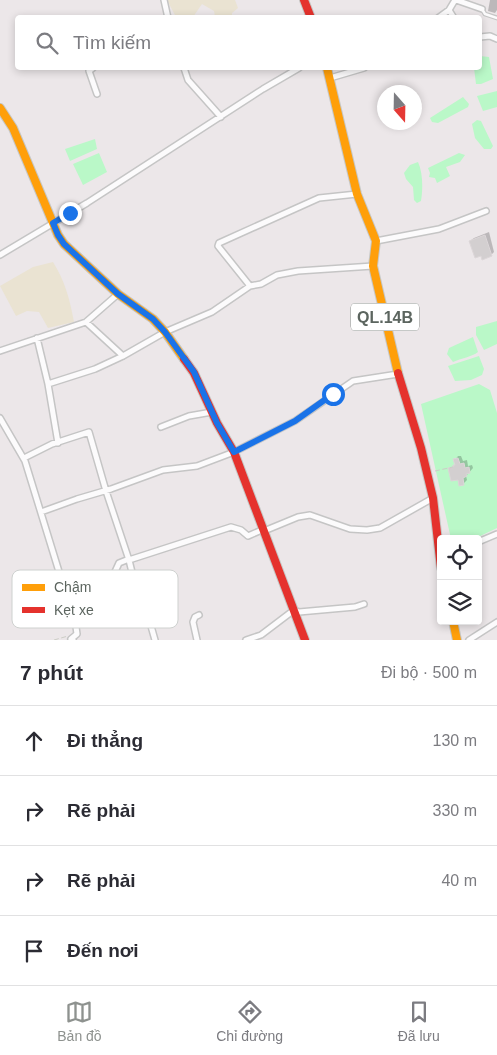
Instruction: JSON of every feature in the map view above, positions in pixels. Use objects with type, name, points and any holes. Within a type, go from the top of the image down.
[{"type":"main road","points":[[304,0],[310,15]]},
{"type":"main road","name":"QL.14B","points":[[328,70],[357,194],[376,241],[373,266],[398,374],[421,448],[433,498],[437,535]]},
{"type":"main road","points":[[0,108],[13,128],[58,235],[64,244],[118,294],[153,319],[165,332],[194,372],[217,423],[234,452],[305,640]]},
{"type":"main road","points":[[454,625],[457,640]]},
{"type":"street","points":[[164,0],[167,15]]},
{"type":"street","points":[[442,15],[449,10],[456,0],[482,9]]},
{"type":"street","points":[[449,10],[452,15]]},
{"type":"street","points":[[482,37],[496,37]]},
{"type":"street","points":[[91,70],[97,94]]},
{"type":"street","points":[[185,70],[188,80],[221,116]]},
{"type":"street","points":[[0,255],[296,70]]},
{"type":"street","points":[[330,78],[357,70]]},
{"type":"street","points":[[250,286],[218,246],[219,243],[319,198],[357,194]]},
{"type":"street","points":[[376,241],[439,229],[486,211]]},
{"type":"street","points":[[48,384],[95,369],[123,356],[165,332],[212,312],[250,286],[261,284],[277,275],[298,271],[373,266]]},
{"type":"street","points":[[0,351],[86,322],[118,294]]},
{"type":"street","points":[[86,322],[123,356]]},
{"type":"street","points":[[37,338],[48,384],[58,442]]},
{"type":"street","points":[[41,512],[163,470],[197,466],[234,452],[295,421],[353,380],[398,374]]},
{"type":"street","points":[[161,427],[189,416],[212,412]]},
{"type":"street","points":[[0,418],[24,458],[59,570]]},
{"type":"street","points":[[24,458],[52,444],[89,432],[132,570]]},
{"type":"street","points":[[116,570],[119,563],[129,559],[231,527],[241,530],[248,536],[298,518],[310,516],[350,529],[366,530],[380,528],[433,498]]},
{"type":"street","points":[[482,540],[497,534]]},
{"type":"street","points":[[246,640],[261,635],[294,610],[299,612],[355,607],[364,604]]},
{"type":"street","points":[[197,640],[193,621],[199,615]]},
{"type":"street","points":[[469,640],[497,622]]},
{"type":"street","points":[[72,640],[77,634],[75,628]]},
{"type":"street","points":[[151,628],[155,640]]},
{"type":"lane","points":[[482,9],[485,14],[497,18]]},
{"type":"path","points":[[427,473],[453,466]]},
{"type":"path","points":[[54,640],[77,634]]},
{"type":"shaded area","points":[[167,0],[235,0],[238,8],[232,15],[215,15],[214,11],[202,4],[194,15],[175,15]]},
{"type":"shaded area","points":[[482,56],[489,57],[493,79],[476,84],[474,70],[482,70]]},
{"type":"shaded area","points":[[497,91],[497,107],[483,111],[477,96]]},
{"type":"shaded area","points":[[463,97],[469,104],[468,107],[438,123],[432,122],[430,118]]},
{"type":"shaded area","points":[[477,120],[481,121],[493,146],[491,149],[484,149],[475,138],[472,124]]},
{"type":"shaded area","points":[[95,139],[97,149],[70,161],[65,149]]},
{"type":"shaded area","points":[[99,153],[107,172],[83,185],[73,164]]},
{"type":"shaded area","points":[[459,153],[465,155],[460,162],[446,167],[450,176],[437,183],[435,178],[429,177],[428,168]]},
{"type":"shaded area","points":[[418,162],[422,186],[421,201],[417,203],[414,200],[413,187],[406,179],[404,173],[410,165]]},
{"type":"shaded area","points":[[53,262],[61,276],[74,322],[48,328],[39,312],[27,311],[16,316],[0,286],[33,267]]},
{"type":"shaded area","points":[[497,321],[497,344],[484,350],[476,335],[476,327]]},
{"type":"shaded area","points":[[473,337],[478,352],[453,362],[447,354],[449,348]]},
{"type":"shaded area","points":[[479,356],[484,369],[482,375],[471,380],[455,381],[448,366]]},
{"type":"shaded area","points":[[479,384],[490,390],[497,413],[497,528],[482,535],[450,535],[421,404]]},
{"type":"building","points":[[485,235],[492,256],[482,260],[481,256],[475,258],[469,241]]},
{"type":"building","points":[[458,458],[460,464],[464,463],[465,468],[469,467],[470,473],[466,474],[467,476],[463,478],[464,485],[459,486],[458,480],[451,481],[448,468],[455,465],[453,459]]},
{"type":"traffic: slow","points":[[327,70],[357,194],[376,241],[373,266],[398,373]]},
{"type":"traffic: slow","points":[[0,108],[13,128],[58,235],[64,244],[118,294],[153,319],[165,332],[184,359]]},
{"type":"traffic: slow","points":[[454,625],[457,640]]},
{"type":"traffic: jam","points":[[304,0],[310,15]]},
{"type":"traffic: jam","points":[[184,359],[194,373],[217,423],[234,452],[305,640]]},
{"type":"traffic: jam","points":[[398,373],[421,448],[433,498],[437,535]]},
{"type":"route","points":[[70,213],[53,223],[64,244],[118,294],[153,319],[165,332],[194,372],[217,423],[234,452],[295,421],[333,394]]}]
